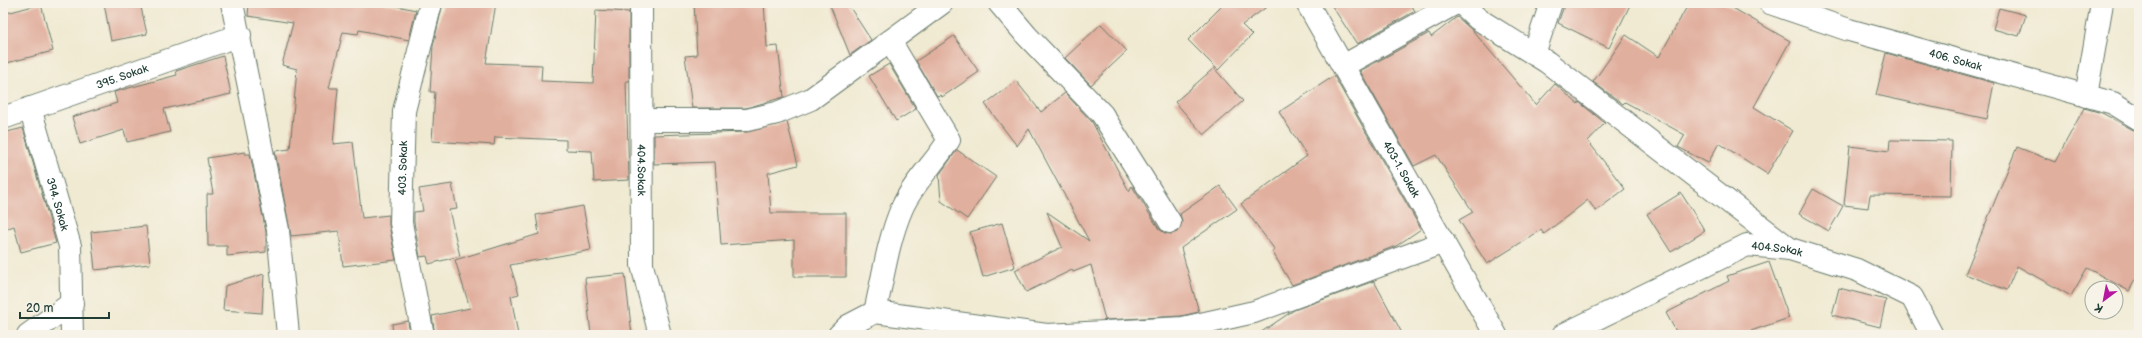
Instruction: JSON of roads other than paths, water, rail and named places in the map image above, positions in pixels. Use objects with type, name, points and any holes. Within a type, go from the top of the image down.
[{"type":"street","points":[[232,3],[240,36],[278,230],[288,335]]},
{"type":"street","name":"403. Sokak","points":[[423,335],[401,223],[404,111],[431,3]]},
{"type":"street","name":"404.Sokak","points":[[641,3],[642,265],[660,335]]},
{"type":"street","points":[[642,120],[747,120],[777,113],[811,99],[942,3]]},
{"type":"street","points":[[999,3],[1027,36],[1102,114],[1170,222]]},
{"type":"street","name":"403-1. Sokak","points":[[1307,3],[1496,335]]},
{"type":"street","points":[[1343,66],[1456,3]]},
{"type":"street","points":[[1462,3],[1478,19],[1534,54],[1790,249]]},
{"type":"street","points":[[1534,54],[1551,3]]},
{"type":"street","name":"406. Sokak","points":[[1770,3],[1849,30],[2113,103],[2139,119]]},
{"type":"street","points":[[2086,96],[2102,3]]},
{"type":"street","name":"395. Sokak","points":[[3,118],[240,36]]},
{"type":"street","points":[[875,312],[894,234],[902,208],[927,167],[940,155],[949,140],[890,41]]},
{"type":"street","name":"394. Sokak","points":[[30,108],[70,246],[72,335]]},
{"type":"street","points":[[839,335],[848,326],[875,312],[1047,335],[1183,328],[1254,312],[1444,242]]},
{"type":"street","name":"404.Sokak","points":[[1563,335],[1747,245],[1790,249],[1857,270],[1912,297],[1932,335]]},
{"type":"street","points":[[28,335],[72,303]]}]
